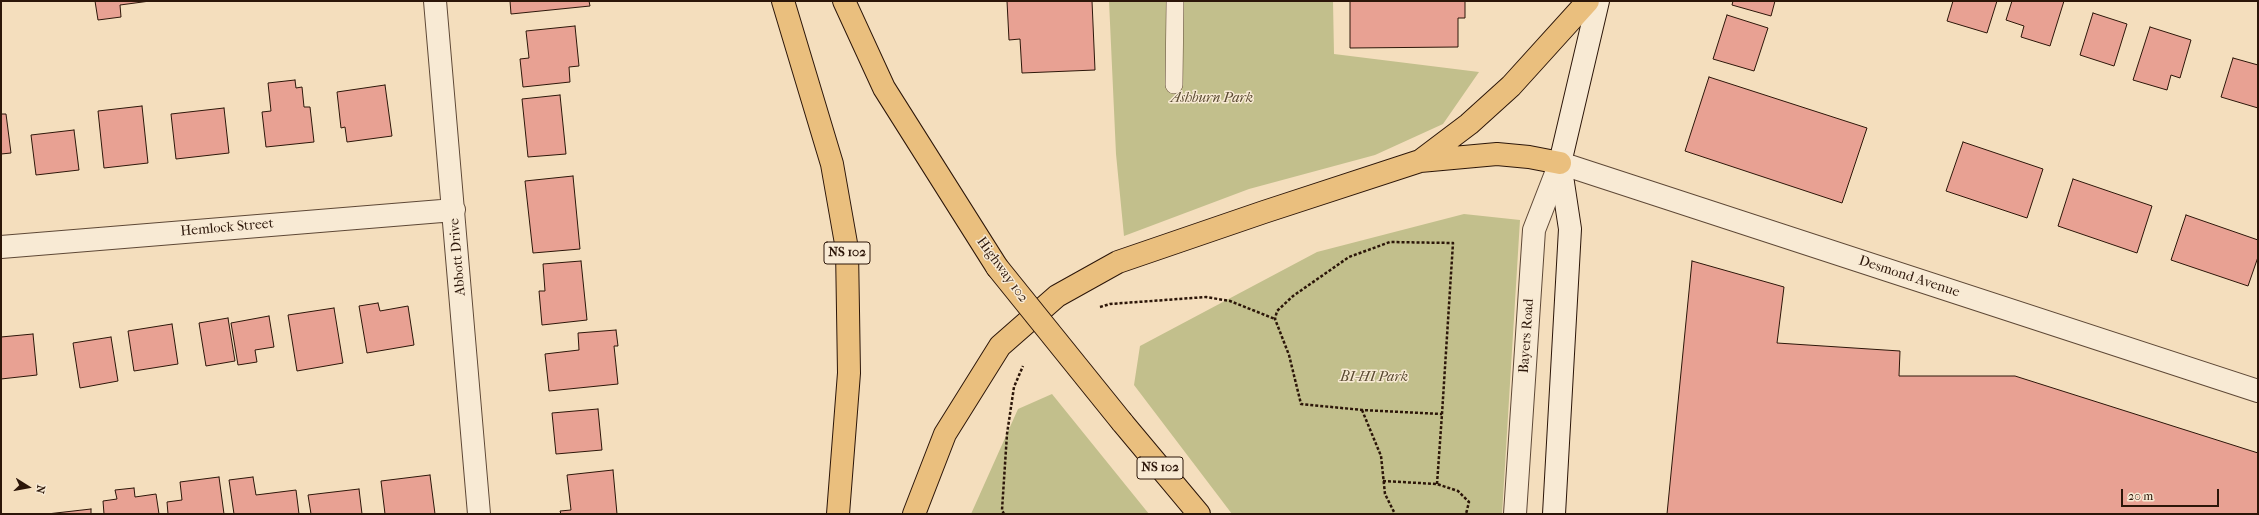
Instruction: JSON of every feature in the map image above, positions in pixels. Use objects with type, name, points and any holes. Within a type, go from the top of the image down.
[{"type":"main road","name":"NS 102","points":[[783,1],[832,164],[847,249],[849,373],[838,514]]},
{"type":"main road","name":"Highway 102","points":[[844,1],[884,88],[997,267],[1122,422],[1199,514]]},
{"type":"main road","points":[[1420,161],[1469,124],[1511,86],[1588,1]]},
{"type":"main road","points":[[914,514],[945,434],[1000,346],[1057,296],[1118,262],[1420,161],[1497,154],[1529,157],[1560,163]]},
{"type":"street","name":"Abbott Drive","points":[[435,1],[479,514]]},
{"type":"street","name":"Bayers Road","points":[[1515,514],[1534,230],[1560,163],[1598,1]]},
{"type":"street","name":"Bayers Road","points":[[1554,514],[1570,229],[1560,163]]},
{"type":"street","name":"Desmond Avenue","points":[[1560,163],[2258,392]]},
{"type":"street","name":"Hemlock Street","points":[[1,246],[454,210]]},
{"type":"lane","points":[[1174,85],[1175,1]]},
{"type":"path","points":[[1437,484],[1442,414],[1453,243],[1390,242],[1349,257],[1293,296],[1277,311],[1275,319],[1289,355],[1300,404],[1362,410],[1442,414]]},
{"type":"path","points":[[1362,410],[1381,456],[1385,494],[1395,514]]},
{"type":"path","points":[[1383,481],[1437,484],[1458,491],[1469,502],[1466,514]]},
{"type":"green space","name":"Ashburn Park","points":[[1109,1],[1333,1],[1334,54],[1479,72],[1443,124],[1375,155],[1249,189],[1124,236],[1116,154]]},
{"type":"green space","name":"BI-HI Park","points":[[1464,214],[1520,220],[1502,514],[1232,514],[1134,385],[1140,346],[1317,252]]},
{"type":"green space","points":[[1052,394],[1149,514],[971,514],[1018,409]]},
{"type":"building","points":[[95,1],[150,1],[120,5],[121,17],[98,20]]},
{"type":"building","points":[[510,1],[589,1],[590,6],[511,14]]},
{"type":"building","points":[[1007,1],[1092,1],[1095,70],[1022,73],[1020,39],[1009,40]]},
{"type":"building","points":[[1350,1],[1465,1],[1465,18],[1458,18],[1458,47],[1350,48]]},
{"type":"building","points":[[1733,1],[1775,1],[1771,16],[1732,5]]},
{"type":"building","points":[[1953,1],[1997,1],[1987,33],[1947,21]]},
{"type":"building","points":[[2012,1],[2064,1],[2050,46],[2021,37],[2024,26],[2006,20]]},
{"type":"building","points":[[2093,13],[2127,24],[2114,66],[2080,55]]},
{"type":"building","points":[[1727,15],[1768,28],[1754,71],[1713,59]]},
{"type":"building","points":[[575,26],[579,66],[569,67],[570,82],[523,87],[520,59],[529,58],[526,31]]},
{"type":"building","points":[[2150,27],[2191,40],[2180,78],[2171,75],[2167,90],[2133,80]]},
{"type":"building","points":[[2233,58],[2258,65],[2258,108],[2221,97]]},
{"type":"building","points":[[1709,77],[1867,128],[1842,203],[1685,151]]},
{"type":"building","points":[[295,80],[296,88],[302,87],[304,107],[310,107],[314,142],[266,147],[262,112],[271,111],[268,83]]},
{"type":"building","points":[[385,85],[392,136],[347,142],[345,127],[341,128],[337,92]]},
{"type":"building","points":[[560,95],[566,154],[528,157],[522,99]]},
{"type":"building","points":[[142,106],[148,163],[104,168],[98,111]]},
{"type":"building","points":[[224,108],[229,153],[176,159],[171,114]]},
{"type":"building","points":[[1,114],[6,114],[11,153],[1,154]]},
{"type":"building","points":[[74,130],[79,170],[36,175],[31,135]]},
{"type":"building","points":[[1963,142],[2043,169],[2027,218],[1946,191]]},
{"type":"building","points":[[573,176],[580,249],[533,253],[525,181]]},
{"type":"building","points":[[2073,179],[2152,206],[2137,253],[2058,226]]},
{"type":"building","points":[[2186,215],[2258,240],[2258,257],[2248,286],[2171,260]]},
{"type":"building","points":[[581,261],[587,320],[542,325],[539,291],[545,291],[543,264]]},
{"type":"building","points":[[1692,261],[1784,287],[1777,343],[1900,351],[1899,376],[2015,376],[2258,453],[2258,514],[1667,514]]},
{"type":"building","points":[[378,303],[380,311],[408,306],[414,345],[367,353],[359,306]]},
{"type":"building","points":[[334,308],[343,363],[297,371],[288,315]]},
{"type":"building","points":[[269,316],[274,347],[255,350],[257,362],[238,365],[231,323]]},
{"type":"building","points":[[228,318],[235,361],[206,366],[199,323]]},
{"type":"building","points":[[172,324],[178,364],[134,371],[128,331]]},
{"type":"building","points":[[616,330],[618,346],[614,346],[618,384],[549,391],[545,354],[579,350],[578,333]]},
{"type":"building","points":[[33,334],[37,375],[1,379],[1,337]]},
{"type":"building","points":[[111,337],[118,381],[80,388],[73,343]]},
{"type":"building","points":[[598,409],[602,450],[556,454],[552,413]]},
{"type":"building","points":[[613,470],[617,514],[561,514],[560,511],[571,510],[567,475]]},
{"type":"building","points":[[430,475],[435,514],[385,514],[381,481]]},
{"type":"building","points":[[219,477],[224,514],[168,514],[167,502],[182,500],[180,482]]},
{"type":"building","points":[[253,477],[256,495],[296,490],[299,514],[234,514],[229,480]]},
{"type":"building","points":[[134,488],[135,497],[156,494],[159,514],[104,514],[103,501],[117,499],[115,490]]},
{"type":"building","points":[[359,489],[362,514],[311,514],[308,495]]},
{"type":"building","points":[[91,509],[91,514],[47,514]]}]
